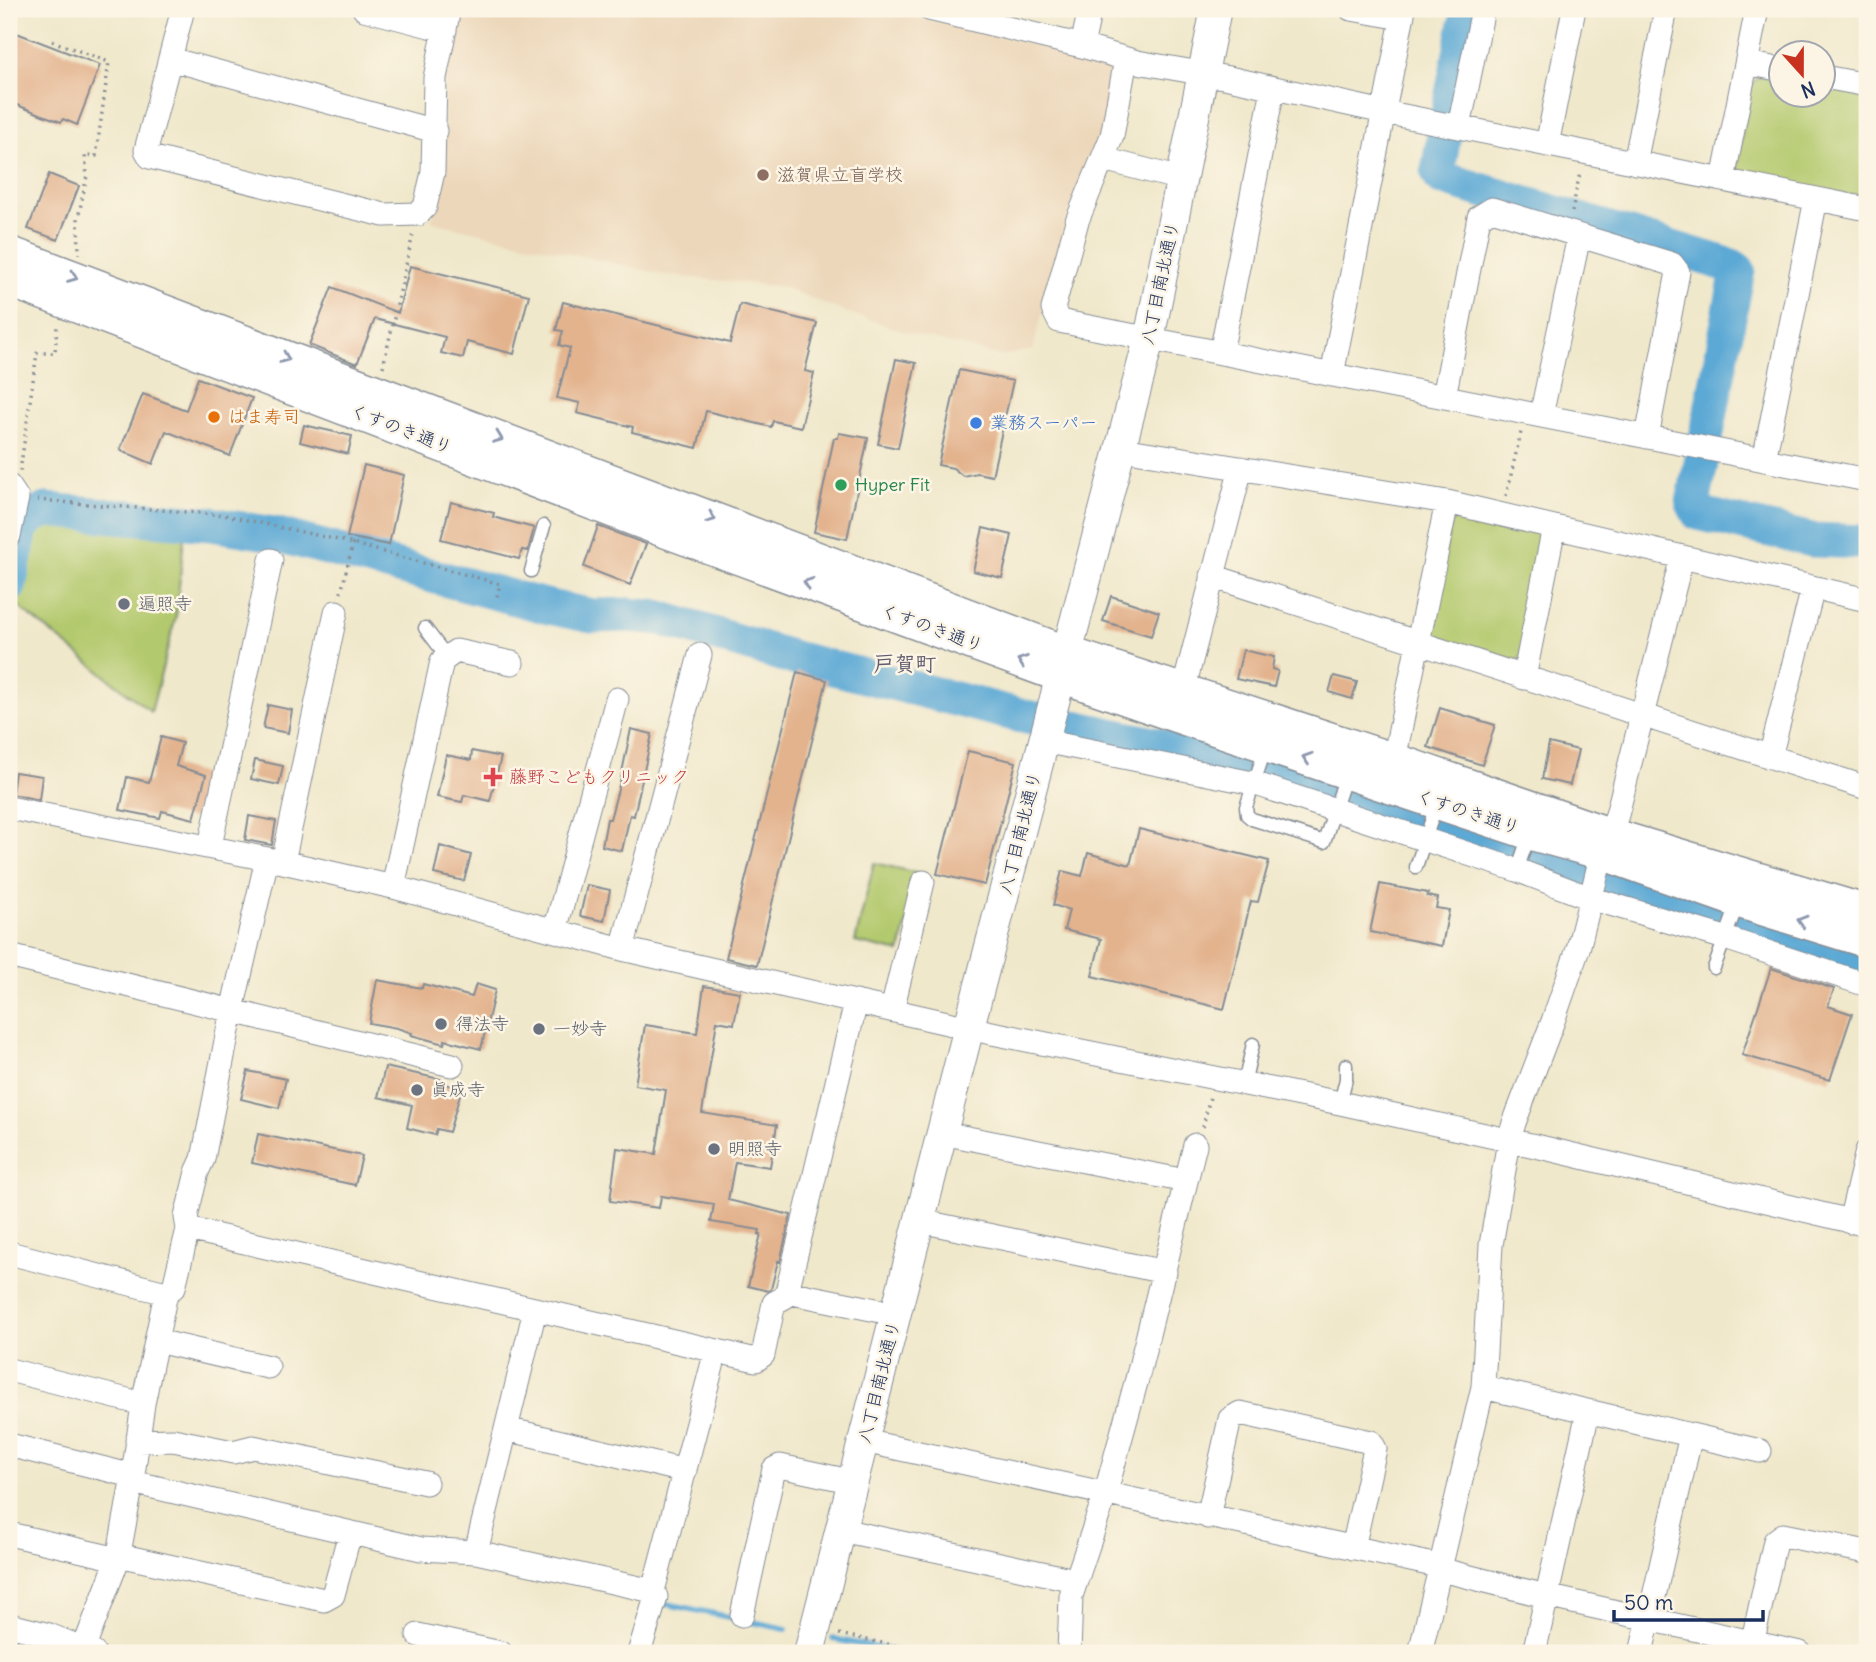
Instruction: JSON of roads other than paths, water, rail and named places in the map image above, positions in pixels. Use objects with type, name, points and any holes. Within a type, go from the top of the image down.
[{"type":"main road","name":"くすのき通り","points":[[9,253],[1065,664]]},
{"type":"main road","name":"くすのき通り","points":[[9,279],[152,343],[661,538],[1065,664],[1391,773],[1598,869],[1730,922],[1866,930]]},
{"type":"main road","name":"くすのき通り","points":[[1180,703],[1259,767],[1344,780],[1391,773],[1435,810],[1522,854],[1866,930]]},
{"type":"street","points":[[183,9],[146,150],[150,157],[384,215],[418,214],[425,207],[433,172],[435,78],[447,20],[364,9]]},
{"type":"street","points":[[929,9],[1126,59],[1867,209]]},
{"type":"street","points":[[1082,46],[1090,9]]},
{"type":"street","name":"八丁目南北通り","points":[[818,1642],[841,1530],[1149,339],[1216,9]]},
{"type":"street","points":[[1332,375],[1403,14],[1351,9]]},
{"type":"street","points":[[1459,127],[1483,9]]},
{"type":"street","points":[[1547,145],[1574,9]]},
{"type":"street","points":[[1635,163],[1666,9]]},
{"type":"street","points":[[1723,180],[1758,9]]},
{"type":"street","points":[[170,59],[435,131]]},
{"type":"street","points":[[1126,59],[1116,119],[1077,221],[1053,309],[1059,321],[1867,480]]},
{"type":"street","points":[[1747,64],[1768,68]]},
{"type":"street","points":[[1838,80],[1867,85]]},
{"type":"street","points":[[1222,353],[1273,89]]},
{"type":"street","points":[[1102,159],[1181,179]]},
{"type":"street","points":[[1764,460],[1816,199]]},
{"type":"street","points":[[1444,397],[1479,217],[1492,209],[1672,264],[1678,272],[1647,437]]},
{"type":"street","points":[[1533,415],[1579,236]]},
{"type":"street","points":[[1122,449],[1447,502],[1867,600]]},
{"type":"street","points":[[1180,703],[1241,468]]},
{"type":"street","points":[[9,536],[15,487]]},
{"type":"street","points":[[1391,773],[1447,502]]},
{"type":"street","points":[[1524,678],[1554,527]]},
{"type":"street","points":[[1420,1653],[1483,1387],[1491,1245],[1509,1141],[1578,948],[1643,716],[1682,557]]},
{"type":"street","points":[[210,846],[271,561]]},
{"type":"street","points":[[1212,576],[1867,788]]},
{"type":"street","points":[[1770,757],[1814,588]]},
{"type":"street","points":[[9,1625],[49,1635],[87,1652],[118,1557],[133,1479],[143,1404],[166,1293],[174,1287],[188,1228],[186,1217],[197,1172],[203,1159],[232,1010],[275,860],[336,612]]},
{"type":"street","points":[[393,887],[409,832],[442,661],[456,651],[512,663]]},
{"type":"street","points":[[622,949],[700,655]]},
{"type":"street","points":[[555,931],[617,699]]},
{"type":"street","points":[[1047,728],[1259,767],[1335,807],[1426,837],[1598,869],[1730,922],[1867,985]]},
{"type":"street","points":[[9,808],[275,860],[505,913],[555,931],[622,949],[969,1027],[1340,1103],[1859,1223],[1867,1151]]},
{"type":"street","points":[[892,1010],[923,882]]},
{"type":"street","points":[[9,956],[452,1065]]},
{"type":"street","points":[[188,1228],[756,1360],[763,1355],[774,1303],[785,1297],[787,1292],[856,1002]]},
{"type":"street","points":[[942,1133],[1186,1181]]},
{"type":"street","points":[[1069,1653],[1071,1596],[1105,1495],[1165,1272],[1195,1145]]},
{"type":"street","points":[[920,1221],[1165,1272]]},
{"type":"street","points":[[9,1254],[166,1293]]},
{"type":"street","points":[[787,1292],[896,1314]]},
{"type":"street","points":[[476,1552],[535,1310]]},
{"type":"street","points":[[157,1341],[268,1367]]},
{"type":"street","points":[[639,1653],[656,1597],[653,1591],[716,1351]]},
{"type":"street","points":[[9,1370],[143,1404]]},
{"type":"street","points":[[1483,1387],[1760,1451]]},
{"type":"street","points":[[1534,1653],[1588,1412]]},
{"type":"street","points":[[1208,1517],[1230,1419],[1240,1413],[1371,1442],[1375,1449],[1353,1548]]},
{"type":"street","points":[[506,1429],[685,1471]]},
{"type":"street","points":[[1641,1653],[1691,1436]]},
{"type":"street","points":[[137,1441],[173,1440],[233,1452],[253,1447],[426,1483]]},
{"type":"street","points":[[864,1441],[1353,1548],[1546,1596],[1649,1618],[1751,1648],[1800,1653]]},
{"type":"street","points":[[9,1445],[350,1533],[421,1549],[476,1552],[653,1591]]},
{"type":"street","points":[[742,1615],[774,1469],[780,1466],[854,1482]]},
{"type":"street","points":[[841,1530],[1075,1580]]},
{"type":"street","points":[[9,1534],[324,1600],[333,1595],[350,1533]]},
{"type":"street","points":[[1751,1648],[1775,1541],[1783,1535],[1867,1552]]},
{"type":"street","points":[[418,1635],[501,1653]]},
{"type":"lane","points":[[531,571],[544,526]]},
{"type":"lane","points":[[425,628],[447,657]]},
{"type":"lane","points":[[1259,767],[1246,807],[1247,815],[1252,820],[1324,842],[1344,780]]},
{"type":"lane","points":[[1416,867],[1435,810]]},
{"type":"lane","points":[[1714,968],[1730,922]]},
{"type":"lane","points":[[1244,1084],[1253,1044]]},
{"type":"lane","points":[[1340,1103],[1346,1079],[1346,1065]]},
{"type":"waterway","points":[[1448,114],[1469,9]]},
{"type":"waterway","points":[[1444,134],[1438,172],[1441,178],[1738,270],[1706,438]]},
{"type":"waterway","points":[[1702,458],[1693,503],[1698,513],[1812,540],[1867,542]]},
{"type":"waterway","points":[[9,586],[21,528],[31,517],[46,510],[211,524],[274,534],[549,607],[592,616],[660,618],[794,658],[1022,716],[1225,759],[1867,971]]},
{"type":"waterway","points":[[662,1603],[786,1629]]},
{"type":"waterway","points":[[833,1639],[904,1653]]},
{"type":"place","name":"滋賀県立盲学校","points":[[763,175]]},
{"type":"place","name":"はま寿司","points":[[214,417]]},
{"type":"place","name":"業務スーパー","points":[[976,423]]},
{"type":"place","name":"Hyper Fit","points":[[841,485]]},
{"type":"place","name":"遍照寺","points":[[124,604]]},
{"type":"place","name":"藤野こどもクリニック","points":[[493,777]]},
{"type":"place","name":"得法寺","points":[[441,1024]]},
{"type":"place","name":"一妙寺","points":[[539,1029]]},
{"type":"place","name":"眞成寺","points":[[417,1090]]},
{"type":"place","name":"明照寺","points":[[714,1149]]},
{"type":"district","name":"戸賀町","points":[[905,664]]}]
